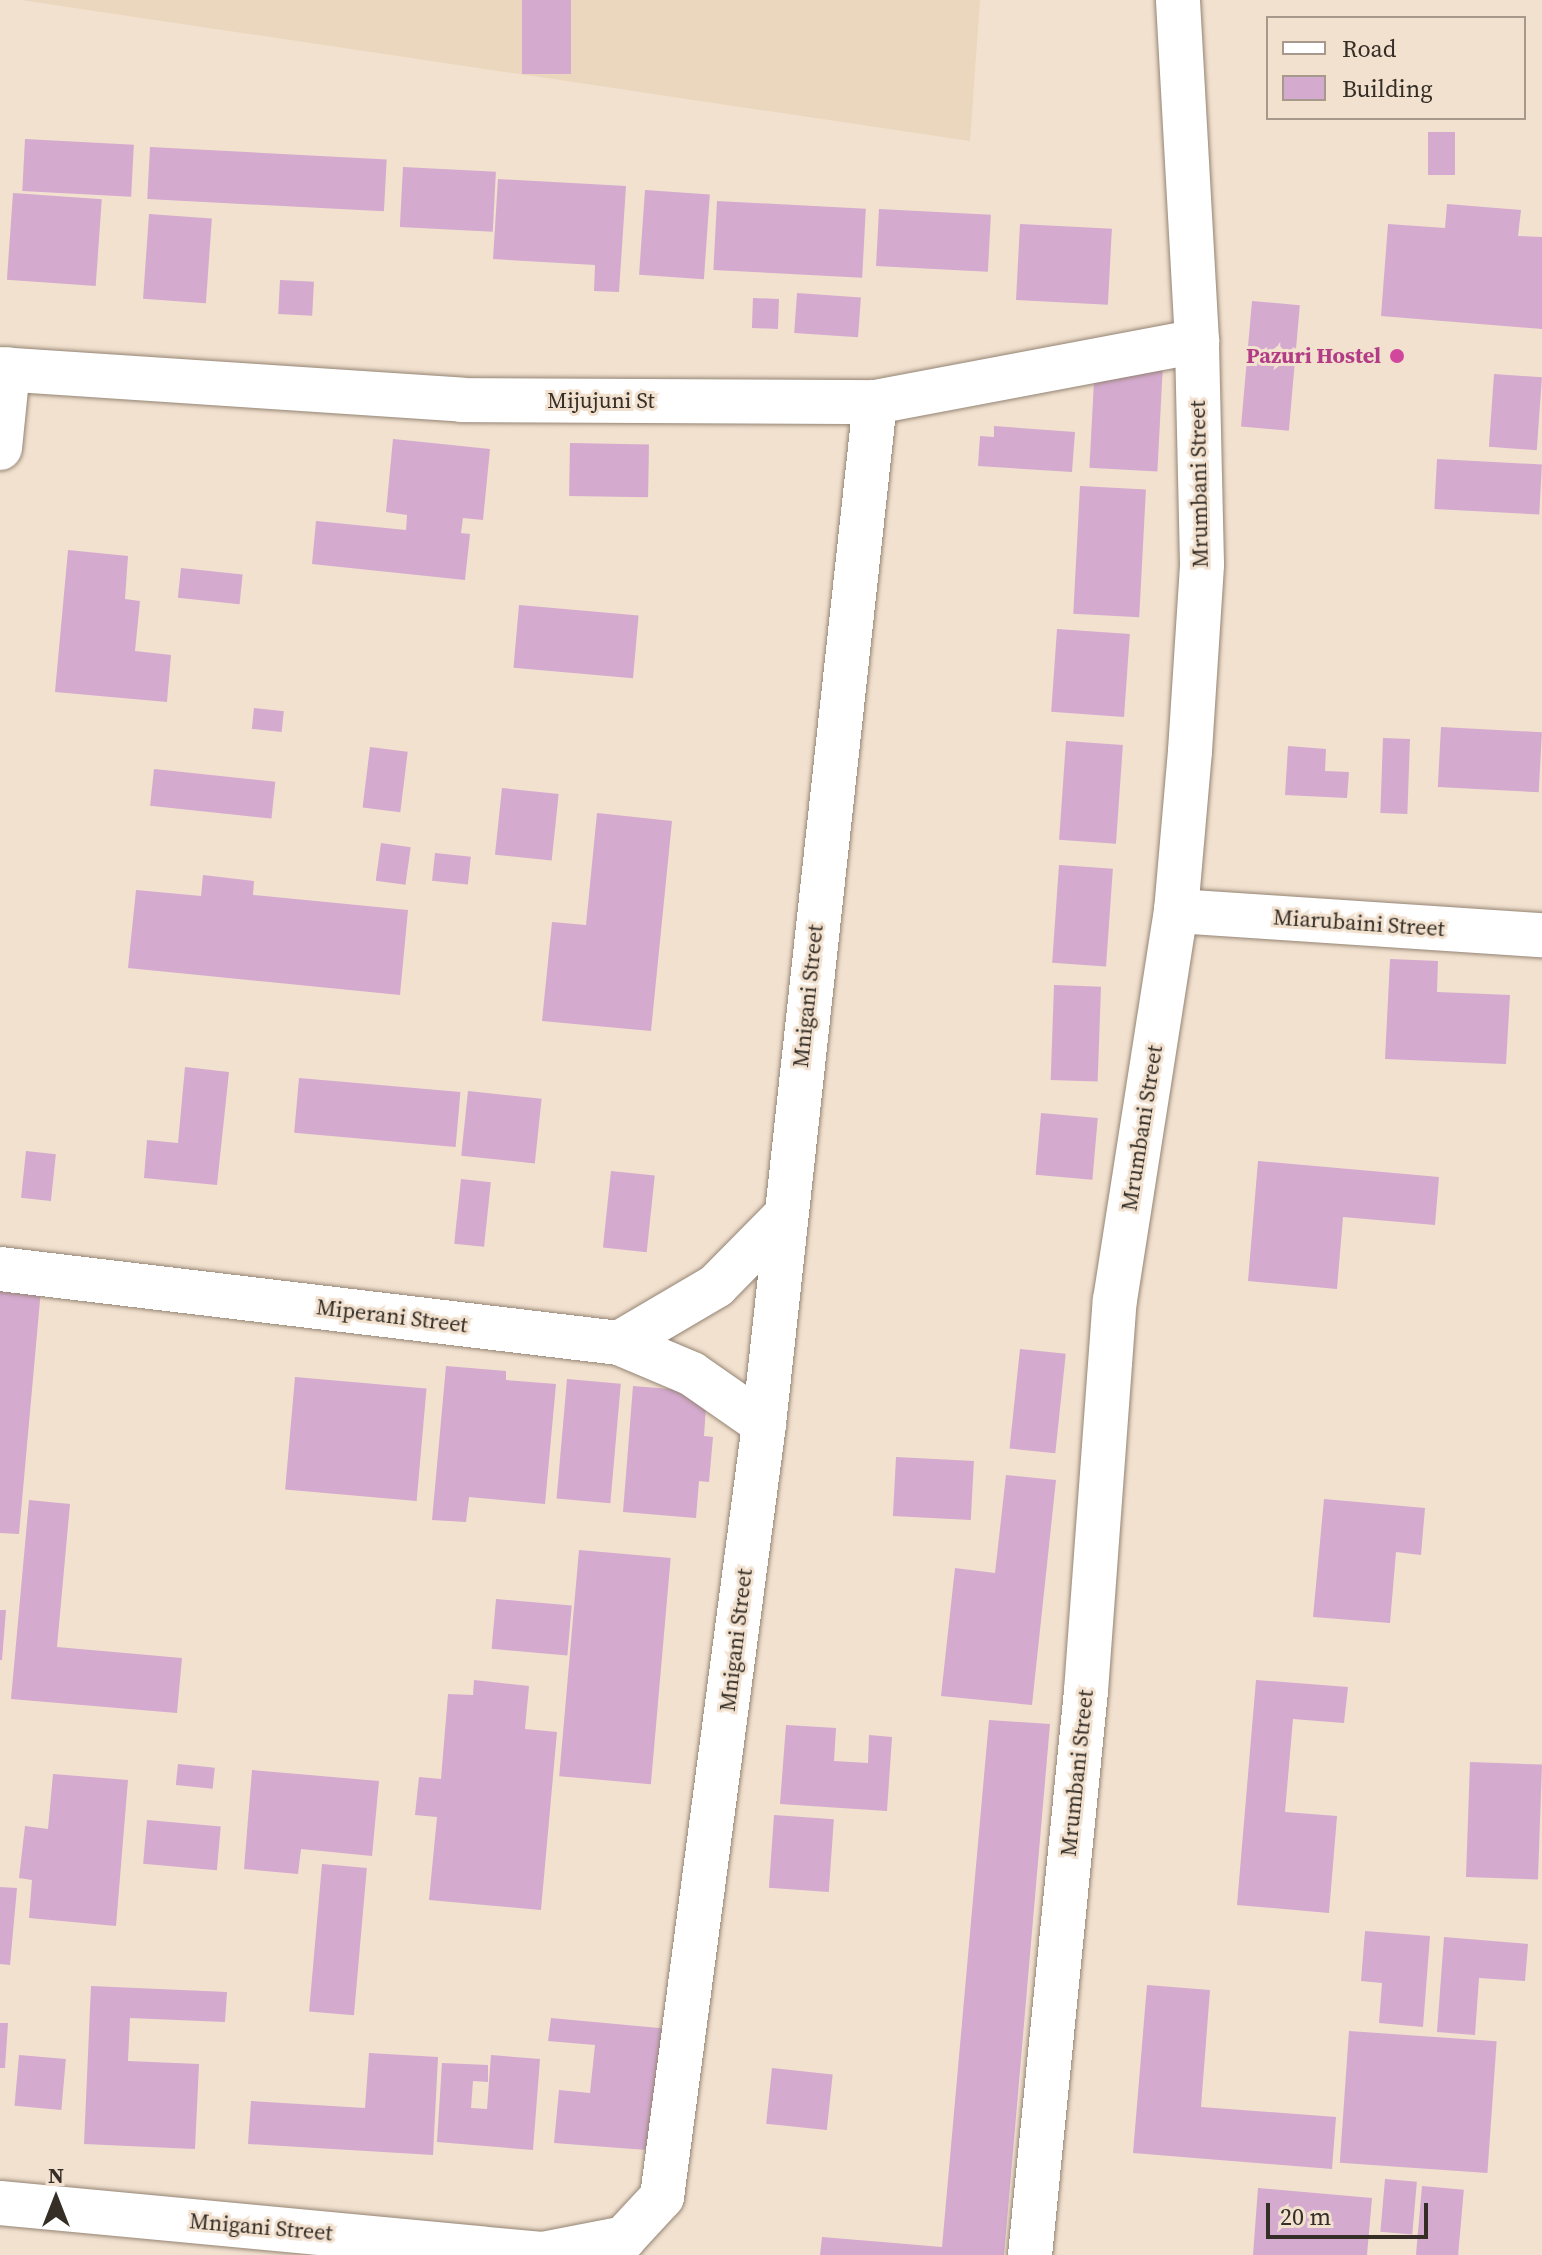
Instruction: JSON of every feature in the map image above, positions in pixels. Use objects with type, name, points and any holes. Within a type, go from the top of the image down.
[{"type":"street","name":"Mrumbani Street","points":[[1030,2255],[1086,1691],[1115,1300],[1176,911],[1202,564],[1197,341],[1178,0]]},
{"type":"street","name":"Mijujuni St","points":[[4,369],[461,400],[875,402],[1197,341]]},
{"type":"street","points":[[0,448],[4,369]]},
{"type":"street","name":"Mnigani Street","points":[[0,2203],[542,2254],[624,2238],[662,2197],[764,1424],[784,1217],[875,402]]},
{"type":"street","name":"Miarubaini Street","points":[[1176,911],[1542,935]]},
{"type":"street","points":[[619,1343],[716,1286],[784,1217]]},
{"type":"street","name":"Miperani Street","points":[[0,1269],[619,1343],[692,1374],[764,1424]]},
{"type":"shaded area","points":[[21,0],[980,0],[970,141]]},
{"type":"building","points":[[522,0],[571,0],[571,74],[522,74]]},
{"type":"building","points":[[1428,132],[1455,132],[1455,175],[1428,175]]},
{"type":"building","points":[[25,139],[134,145],[131,197],[22,191]]},
{"type":"building","points":[[150,147],[387,159],[384,211],[147,199]]},
{"type":"building","points":[[403,167],[496,172],[493,232],[400,227]]},
{"type":"building","points":[[498,179],[626,186],[619,292],[594,291],[595,265],[493,259]]},
{"type":"building","points":[[645,190],[710,195],[704,279],[639,275]]},
{"type":"building","points":[[13,193],[102,199],[96,286],[7,280]]},
{"type":"building","points":[[717,201],[866,209],[862,278],[713,270]]},
{"type":"building","points":[[1447,204],[1521,210],[1518,236],[1542,237],[1542,329],[1381,316],[1388,224],[1445,228]]},
{"type":"building","points":[[879,209],[991,215],[988,272],[876,266]]},
{"type":"building","points":[[149,214],[212,218],[206,303],[143,299]]},
{"type":"building","points":[[1020,224],[1112,229],[1108,305],[1016,300]]},
{"type":"building","points":[[280,280],[314,282],[312,316],[278,314]]},
{"type":"building","points":[[797,293],[861,297],[858,337],[794,333]]},
{"type":"building","points":[[753,298],[779,299],[778,329],[752,328]]},
{"type":"building","points":[[1252,301],[1300,305],[1289,431],[1241,427]]},
{"type":"building","points":[[1095,362],[1163,366],[1157,471],[1089,468]]},
{"type":"building","points":[[1494,374],[1542,377],[1537,450],[1489,447]]},
{"type":"building","points":[[994,426],[1075,432],[1072,472],[978,466],[980,436],[994,437]]},
{"type":"building","points":[[393,439],[490,449],[483,520],[463,518],[461,533],[470,534],[465,580],[312,564],[316,521],[406,530],[407,515],[386,512]]},
{"type":"building","points":[[570,443],[649,444],[648,497],[569,496]]},
{"type":"building","points":[[1437,459],[1542,464],[1539,514],[1434,509]]},
{"type":"building","points":[[1080,486],[1146,489],[1139,617],[1073,614]]},
{"type":"building","points":[[68,550],[128,556],[125,599],[140,601],[135,651],[171,655],[167,702],[55,692]]},
{"type":"building","points":[[181,568],[243,574],[240,604],[178,598]]},
{"type":"building","points":[[519,605],[639,615],[633,678],[514,668]]},
{"type":"building","points":[[1057,629],[1130,634],[1124,717],[1051,712]]},
{"type":"building","points":[[254,708],[284,711],[282,732],[252,729]]},
{"type":"building","points":[[1441,727],[1542,732],[1539,792],[1438,787]]},
{"type":"building","points":[[1383,738],[1410,739],[1407,814],[1380,813]]},
{"type":"building","points":[[1066,741],[1123,745],[1116,844],[1059,840]]},
{"type":"building","points":[[1288,746],[1326,749],[1325,771],[1349,772],[1347,798],[1285,795]]},
{"type":"building","points":[[370,747],[408,752],[400,812],[363,808]]},
{"type":"building","points":[[154,769],[275,782],[271,819],[150,806]]},
{"type":"building","points":[[502,788],[559,794],[552,861],[495,855]]},
{"type":"building","points":[[597,813],[672,821],[651,1031],[542,1021],[552,922],[586,925]]},
{"type":"building","points":[[381,843],[411,847],[405,885],[376,881]]},
{"type":"building","points":[[435,853],[471,857],[468,885],[432,881]]},
{"type":"building","points":[[1059,865],[1113,869],[1106,967],[1052,963]]},
{"type":"building","points":[[203,875],[254,881],[253,895],[408,910],[400,995],[128,968],[136,890],[201,896]]},
{"type":"building","points":[[1390,959],[1438,961],[1437,992],[1510,995],[1506,1064],[1385,1059]]},
{"type":"building","points":[[1054,985],[1101,987],[1098,1082],[1051,1080]]},
{"type":"building","points":[[185,1067],[229,1072],[217,1185],[144,1178],[147,1140],[178,1143]]},
{"type":"building","points":[[299,1078],[460,1092],[456,1147],[294,1133]]},
{"type":"building","points":[[468,1091],[542,1099],[535,1163],[461,1156]]},
{"type":"building","points":[[1041,1113],[1098,1118],[1092,1180],[1036,1175]]},
{"type":"building","points":[[26,1151],[56,1154],[51,1201],[21,1198]]},
{"type":"building","points":[[1258,1161],[1439,1177],[1435,1225],[1343,1217],[1337,1289],[1248,1281]]},
{"type":"building","points":[[611,1171],[655,1176],[647,1252],[603,1248]]},
{"type":"building","points":[[461,1179],[491,1182],[484,1247],[454,1244]]},
{"type":"building","points":[[0,1274],[42,1278],[19,1534],[0,1533]]},
{"type":"building","points":[[1020,1349],[1066,1354],[1055,1453],[1010,1448]]},
{"type":"building","points":[[446,1366],[506,1371],[506,1380],[556,1384],[545,1504],[469,1497],[466,1522],[432,1520]]},
{"type":"building","points":[[295,1377],[426,1389],[417,1501],[285,1490]]},
{"type":"building","points":[[567,1379],[621,1384],[610,1503],[557,1499]]},
{"type":"building","points":[[633,1386],[707,1392],[704,1436],[713,1437],[709,1482],[699,1481],[696,1518],[623,1512]]},
{"type":"building","points":[[896,1457],[974,1461],[971,1520],[893,1516]]},
{"type":"building","points":[[1006,1475],[1056,1480],[1032,1705],[941,1696],[955,1568],[995,1573]]},
{"type":"building","points":[[1324,1499],[1425,1508],[1421,1555],[1396,1552],[1390,1623],[1313,1617]]},
{"type":"building","points":[[29,1500],[70,1504],[57,1647],[182,1658],[177,1713],[11,1699]]},
{"type":"building","points":[[579,1550],[671,1558],[651,1784],[559,1776]]},
{"type":"building","points":[[496,1599],[572,1606],[567,1655],[492,1649]]},
{"type":"building","points":[[0,1610],[6,1610],[2,1660],[0,1660]]},
{"type":"building","points":[[474,1680],[529,1686],[525,1729],[557,1732],[541,1910],[429,1900],[437,1817],[415,1815],[419,1777],[441,1779],[448,1694],[473,1695]]},
{"type":"building","points":[[1256,1680],[1348,1687],[1344,1723],[1293,1719],[1285,1812],[1337,1816],[1329,1913],[1237,1905]]},
{"type":"building","points":[[989,1720],[1050,1724],[1004,2255],[820,2255],[822,2237],[942,2247]]},
{"type":"building","points":[[786,1725],[836,1728],[834,1761],[868,1763],[869,1735],[892,1737],[887,1811],[780,1804]]},
{"type":"building","points":[[1470,1762],[1542,1765],[1538,1879],[1466,1877]]},
{"type":"building","points":[[178,1764],[215,1768],[213,1789],[176,1785]]},
{"type":"building","points":[[252,1770],[379,1781],[372,1856],[301,1849],[298,1874],[244,1869]]},
{"type":"building","points":[[53,1774],[128,1780],[116,1926],[29,1918],[32,1880],[19,1878],[25,1826],[48,1829]]},
{"type":"building","points":[[774,1815],[834,1819],[829,1892],[769,1888]]},
{"type":"building","points":[[147,1820],[221,1826],[217,1870],[143,1864]]},
{"type":"building","points":[[322,1864],[367,1868],[354,2015],[309,2011]]},
{"type":"building","points":[[0,1887],[17,1888],[10,1965],[0,1964]]},
{"type":"building","points":[[1365,1931],[1430,1936],[1423,2027],[1379,2023],[1382,1983],[1361,1981]]},
{"type":"building","points":[[1444,1937],[1528,1944],[1525,1981],[1479,1978],[1475,2035],[1437,2032]]},
{"type":"building","points":[[1147,1985],[1210,1990],[1201,2107],[1336,2117],[1332,2169],[1133,2153]]},
{"type":"building","points":[[91,1986],[227,1992],[225,2022],[130,2018],[128,2061],[199,2064],[195,2149],[84,2144]]},
{"type":"building","points":[[551,2018],[670,2029],[660,2151],[554,2143],[559,2090],[590,2093],[595,2045],[548,2041]]},
{"type":"building","points":[[0,2023],[8,2023],[5,2068],[0,2068]]},
{"type":"building","points":[[1349,2031],[1497,2041],[1487,2173],[1340,2163]]},
{"type":"building","points":[[369,2053],[438,2057],[433,2155],[248,2144],[251,2101],[365,2108]]},
{"type":"building","points":[[19,2055],[66,2059],[61,2110],[15,2106]]},
{"type":"building","points":[[491,2055],[540,2059],[533,2150],[437,2142],[442,2063],[488,2065],[488,2082],[473,2081],[471,2108],[487,2109]]},
{"type":"building","points":[[772,2068],[833,2074],[827,2130],[766,2124]]},
{"type":"building","points":[[1385,2179],[1417,2182],[1412,2235],[1380,2232]]},
{"type":"building","points":[[1422,2186],[1464,2190],[1458,2255],[1416,2255]]},
{"type":"building","points":[[1258,2188],[1372,2198],[1367,2255],[1253,2255]]},
{"type":"place","name":"Pazuri Hostel","points":[[1397,356]]}]
